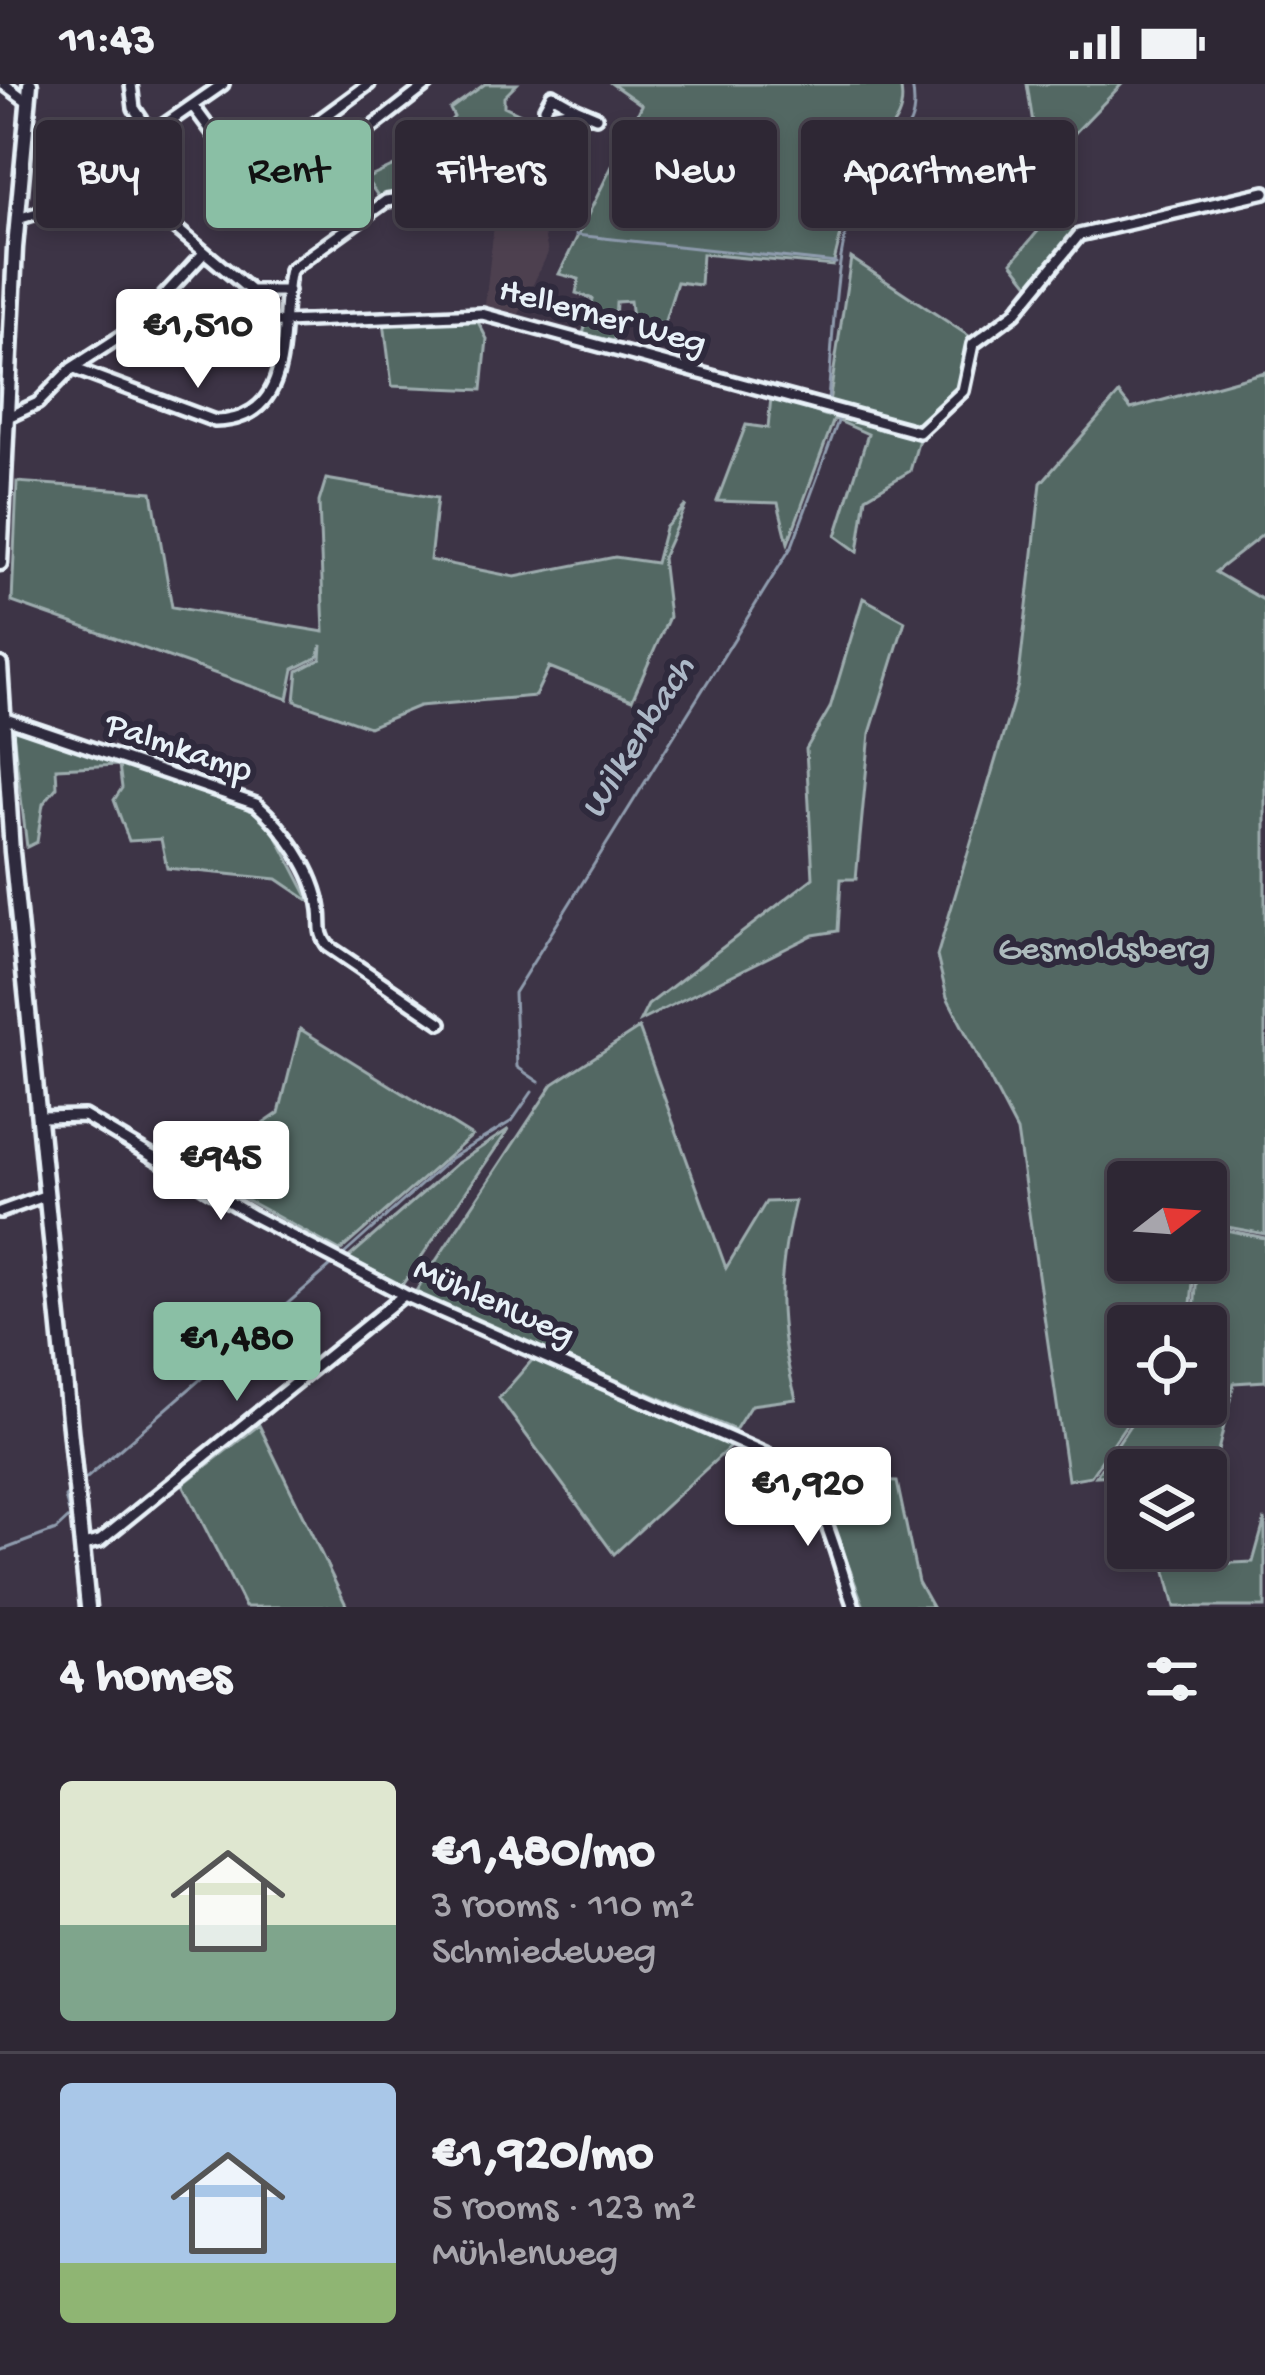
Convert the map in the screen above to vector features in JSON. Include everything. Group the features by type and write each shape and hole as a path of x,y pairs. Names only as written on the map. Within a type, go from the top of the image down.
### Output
{"street":[{"path":"4,84 27,101"},
{"path":"0,563 5,424 30,84"},
{"path":"131,84 134,108 142,120"},
{"path":"173,120 223,84"},
{"path":"320,120 369,84"},
{"path":"371,129 428,84"},
{"path":"547,120 552,95 596,117"},
{"path":"193,106 206,123"},
{"path":"546,115 577,109"},
{"path":"327,115 331,120"},
{"name":"Hellerner Weg","path":"5,424 38,404 72,368 134,328 497,315 919,432 963,391 976,340 1015,313 1079,235 1265,191"},
{"path":"72,368 215,421 237,421 254,407 281,367 290,270 386,201 395,200"},
{"path":"18,219 36,208"},
{"path":"175,228 251,291 288,291"},
{"path":"134,328 204,253"},
{"path":"0,664 3,775 88,1607"},
{"name":"Palmkamp","path":"1,718 256,803 278,823 313,882 320,935 328,946 441,1023"},
{"name":"Mühlenweg","path":"40,1117 83,1116 253,1216 404,1295 786,1463 801,1474 811,1492 854,1607"},
{"path":"0,1212 47,1195"},
{"path":"83,1545 100,1541 222,1446 404,1295"}],"shaded area":[{"path":"494,228 543,228 548,253 519,314 485,305"}],"green space":[{"path":"485,84 517,84 504,97 504,106 531,119 451,120 450,109"},
{"path":"612,84 900,84 902,99 896,120 801,120 801,228 842,228 833,266 702,254 700,285 677,282 664,324 632,319 630,301 616,302 614,341 583,334 593,299 576,293 579,279 559,274 582,228 588,228 588,215 612,166 612,228 777,228 777,120 635,120 642,105"},
{"path":"1027,84 1122,84 1075,133 1075,120 1033,120"},
{"path":"395,166 395,197 381,200 371,186 371,177"},
{"path":"1041,228 1075,232 1030,285 1012,262"},
{"path":"851,258 969,336 962,382 923,425 910,471 866,497 858,552 836,536 868,434 834,419 788,543 778,503 717,501 746,425 768,428 771,397 827,416"},
{"path":"477,320 487,339 482,390 392,386 384,322"},
{"name":"Gesmoldsberg","path":"1265,372 1265,533 1215,572 1265,601 1265,1234 1227,1227 1227,1161 1107,1161 1107,1281 1193,1281 1191,1305 1107,1305 1107,1425 1126,1425 1091,1476 1068,1480 1017,1131 947,997 937,956 1018,685 1041,483 1119,394 1131,409"},
{"path":"326,479 437,498 430,560 515,577 615,557 656,563 665,528 686,505 662,558 669,617 632,700 549,667 535,696 419,706 369,727 295,701 298,671 321,659 322,645 318,657 294,669 288,699 12,602 17,482 152,492 172,607 324,632 319,502"},
{"path":"863,598 905,621 870,733 856,879 841,879 838,931 813,935 640,1021 648,1005 813,878 806,749 830,708"},
{"path":"16,726 253,811 274,831 311,902 277,879 167,868 161,839 129,841 114,800 122,788 119,765 56,768 57,787 43,804 37,842 27,847"},
{"path":"639,1028 726,1268 766,1202 795,1201 781,1300 796,1399 751,1405 735,1430 414,1294 553,1084"},
{"path":"300,1029 472,1136 340,1251 194,1171 279,1113"},
{"path":"509,1129 402,1285 348,1258 456,1164"},
{"path":"1227,1230 1265,1238 1265,1381 1234,1383 1227,1413 1227,1305 1195,1305 1196,1281 1227,1281"},
{"path":"534,1358 733,1444 614,1554 499,1398"},
{"path":"259,1425 347,1607 245,1607 183,1484"},
{"path":"1130,1425 1224,1425 1218,1449 1114,1449"},
{"path":"816,1479 897,1482 918,1582 932,1607 864,1607"},
{"path":"1265,1519 1265,1607 1175,1607 1165,1569 1227,1569 1227,1563 1253,1562"}],"waterway":[{"name":"Wilkenbach","path":"843,405 828,400 842,251 870,171 909,126 912,84"},
{"path":"576,235 836,263"},
{"name":"Wilkenbach","path":"539,1082 517,1067 514,993 792,546 840,416"},
{"name":"Wilkenbach","path":"342,1256 451,1158 512,1121 532,1092"},
{"name":"Wilkenbach","path":"81,1483 332,1265"},
{"name":"Wilkenbach","path":"0,1551 56,1530 70,1517 65,1497 69,1493"}]}
